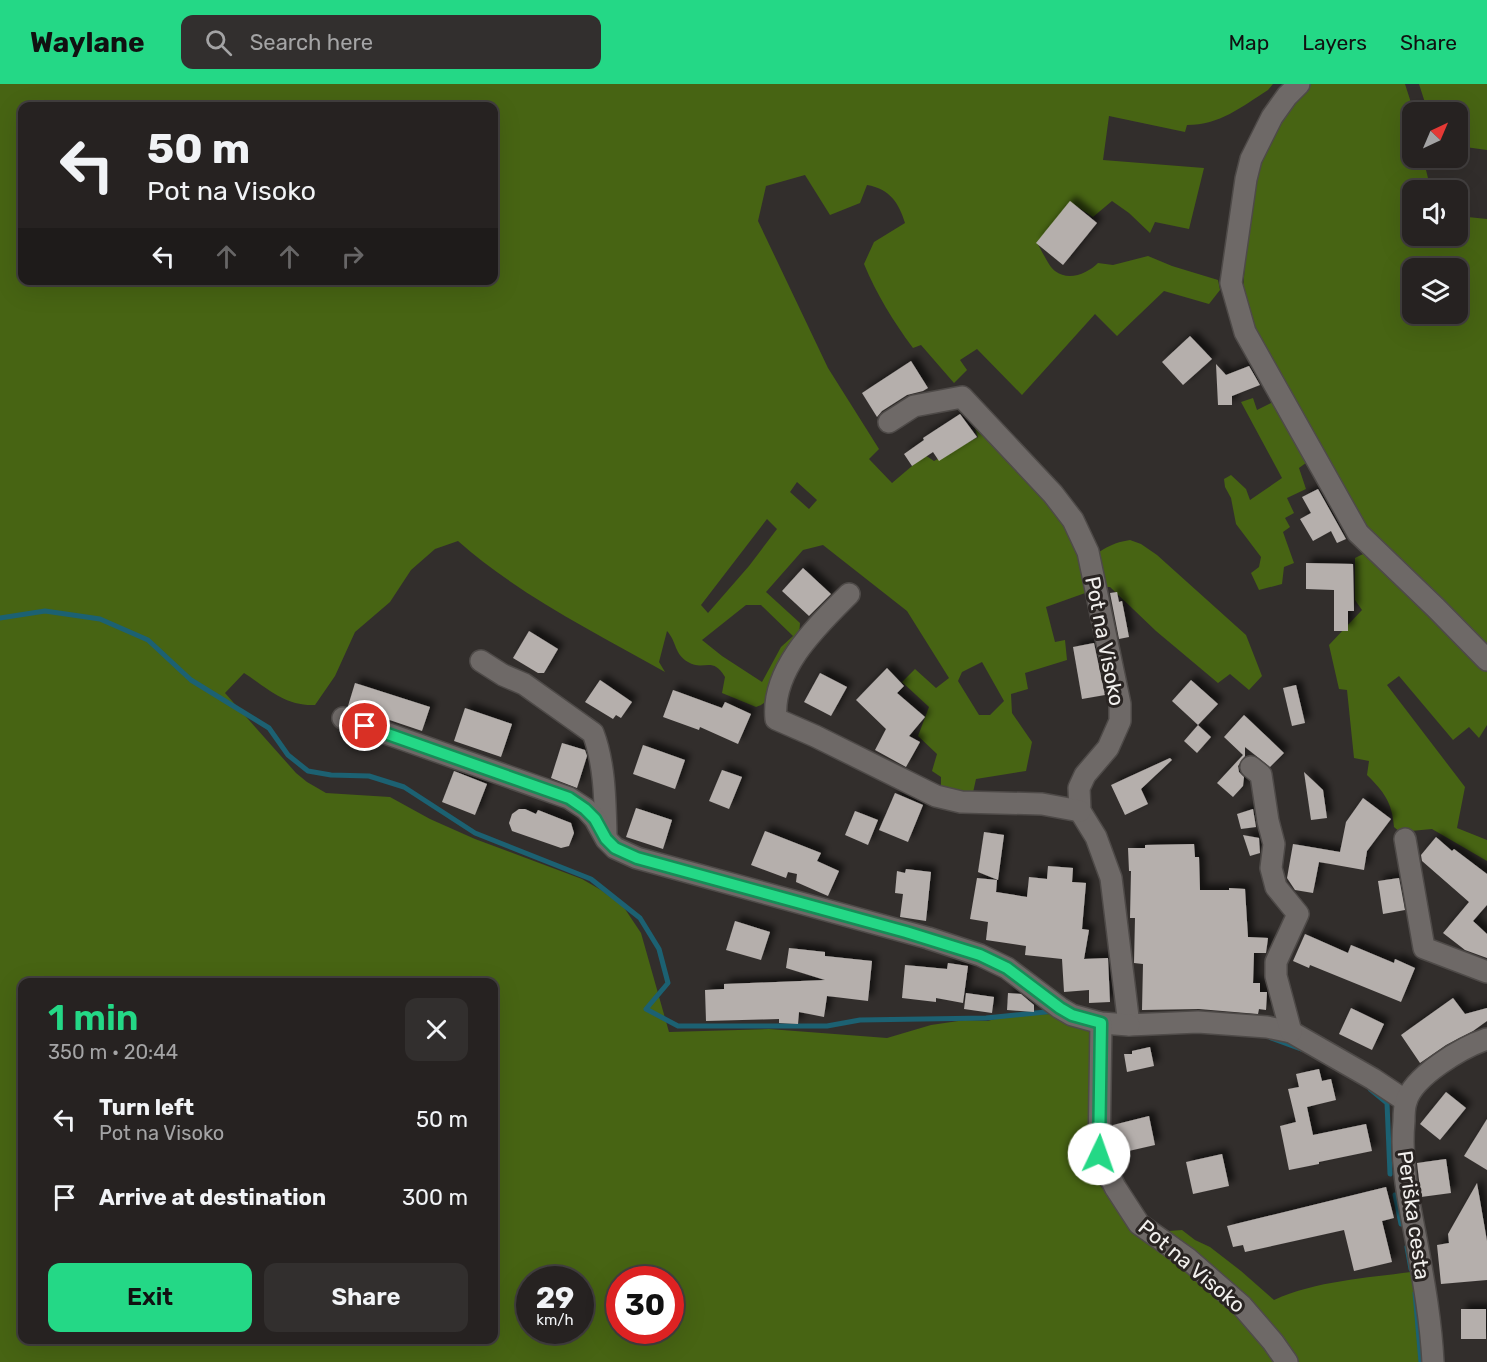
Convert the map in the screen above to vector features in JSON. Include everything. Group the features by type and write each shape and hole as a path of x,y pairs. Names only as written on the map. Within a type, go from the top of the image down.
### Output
{"street":[{"path":"1299,84 1272,117 1251,159 1246,179 1231,283 1245,332 1358,533 1487,660"},
{"name":"Pot na Visoko","path":"889,422 914,406 962,397 1053,494 1073,520 1088,552 1120,704 1120,721 1108,748 1085,775 1079,788 1080,812"},
{"path":"849,594 809,635 783,676 774,705 776,719 936,796 961,802 1042,804 1080,812 1096,837 1111,878 1129,1025"},
{"path":"481,661 503,675 524,684 593,734 597,745 605,808 606,839"},
{"path":"343,718 569,798 595,819 606,839 615,848 637,858 895,929 980,955 1007,968 1072,1015 1101,1023 1129,1025 1198,1022 1268,1027 1291,1032 1373,1079 1406,1101"},
{"path":"1251,767 1261,775 1274,844 1271,868 1276,887 1298,914 1276,962 1276,976 1291,1032"},
{"path":"1405,839 1424,948 1487,972"},
{"name":"Pot na Visoko","path":"1101,1023 1099,1154 1115,1187 1139,1224 1187,1258 1242,1306 1287,1362"},
{"name":"Periška cesta","path":"1432,1362 1432,1336 1423,1275 1405,1183 1402,1136 1406,1101 1420,1079 1447,1060 1487,1039"}],"green space":[{"path":"0,84 1273,84 1268,90 1230,114 1210,122 1187,125 1185,132 1109,116 1103,160 1204,168 1189,229 1155,222 1150,233 1112,201 1093,217 1073,204 1037,243 1048,262 1060,274 1072,276 1084,273 1098,263 1113,265 1148,256 1218,280 1220,290 1209,304 1164,291 1117,336 1095,314 1022,395 977,349 960,360 967,370 954,383 921,345 913,348 899,328 864,264 874,242 905,223 900,209 888,194 867,185 860,203 830,215 805,175 766,186 758,221 828,368 879,449 869,459 892,483 925,455 934,461 978,437 975,429 982,424 1074,530 1088,592 1046,607 1055,642 1065,640 1067,660 1025,673 1028,689 1011,694 1012,713 1032,742 1026,771 976,779 972,797 941,789 941,777 932,771 937,754 918,736 929,707 902,682 915,669 936,688 949,678 907,611 823,545 803,550 766,592 800,623 797,639 774,672 766,701 756,707 722,693 725,677 720,670 712,665 694,665 683,659 667,631 659,662 665,672 532,596 506,579 458,541 435,549 411,570 390,602 355,632 335,676 315,705 304,705 286,700 244,673 225,693 296,773 326,793 390,797 430,819 475,839 582,879 623,906 641,933 669,1032 769,1029 887,1038 931,1025 965,1020 988,1021 1007,1015 1054,1014 1096,1031 1088,1158 1097,1182 1122,1211 1200,1274 1281,1362 0,1362","holes":["797,482 817,500 809,509 790,492","767,519 777,529 749,566 708,613 701,605","746,605 761,605 793,636 781,647 762,682 702,640","982,662 1004,701 990,715 979,715 958,681 962,672"]},
{"path":"1306,84 1405,84 1411,102 1402,102 1402,168 1426,168 1428,180 1402,180 1402,246 1468,246 1468,217 1487,219 1487,648 1372,534 1351,507 1259,343 1243,290 1252,170 1262,145"},
{"path":"1419,84 1487,84 1487,150 1468,147 1468,102 1425,102"},
{"path":"1253,398 1257,410 1277,400 1310,460 1299,468 1306,489 1287,498 1294,513 1285,518 1290,527 1283,532 1294,563 1284,567 1282,584 1259,590 1251,573 1259,567 1261,557 1236,524 1231,498 1225,487 1224,479 1231,475 1246,489 1250,500 1282,478 1241,402"},
{"path":"1130,540 1141,544 1157,555 1246,635 1262,676 1249,690 1230,674 1218,683 1156,631 1110,587 1099,587 1094,556 1111,545"},
{"path":"1365,553 1487,667 1487,725 1479,738 1469,727 1453,740 1399,676 1387,685 1465,787 1457,828 1487,840 1487,861 1432,829 1400,832 1394,827 1386,798 1367,775 1369,761 1354,758 1347,690 1339,689 1329,645 1362,610 1355,600 1355,558"},
{"path":"1182,1230 1195,1240 1210,1247 1274,1300 1324,1284 1411,1272 1419,1329 1420,1362 1296,1362 1163,1235 1169,1231"}],"building":[{"path":"1070,201 1097,223 1063,265 1036,243"},
{"path":"1190,336 1212,359 1183,385 1162,362"},
{"path":"911,361 928,388 907,395 882,411 877,417 862,393"},
{"path":"1216,364 1226,375 1249,366 1260,385 1232,396 1232,405 1218,405"},
{"path":"960,414 977,437 939,461 933,452 912,466 904,454 924,440 923,438"},
{"path":"1318,489 1346,539 1337,543 1331,531 1313,541 1300,519 1311,513 1302,497"},
{"path":"1306,563 1353,564 1354,611 1348,611 1348,631 1334,631 1334,590 1306,589"},
{"path":"803,568 831,594 809,616 782,591"},
{"path":"1117,592 1119,602 1122,601 1129,637 1119,639 1110,593"},
{"path":"529,631 558,649 544,673 538,673 513,658"},
{"path":"1094,643 1105,695 1082,699 1073,647"},
{"path":"887,668 904,686 897,693 925,717 909,736 920,742 906,767 875,750 886,729 856,700"},
{"path":"820,673 847,687 831,716 804,702"},
{"path":"600,680 632,702 621,718 616,715 613,719 585,702"},
{"path":"1191,680 1218,704 1198,725 1172,701"},
{"path":"355,683 430,707 422,731 348,706"},
{"path":"1296,685 1305,723 1292,726 1283,688"},
{"path":"673,690 722,708 725,702 751,714 738,744 700,727 699,730 663,717"},
{"path":"465,708 512,724 501,757 454,741"},
{"path":"1244,715 1284,753 1270,767 1245,747 1245,756 1238,766 1239,772 1244,777 1243,786 1233,797 1217,783 1243,755 1224,737"},
{"path":"1198,725 1211,737 1197,753 1184,741"},
{"path":"562,743 585,750 587,756 577,788 551,778"},
{"path":"643,745 685,760 675,789 633,774"},
{"path":"1170,758 1172,760 1141,789 1148,804 1125,815 1111,785"},
{"path":"722,770 742,777 729,809 709,801"},
{"path":"454,771 487,784 475,815 442,802"},
{"path":"1304,772 1323,790 1327,818 1311,820"},
{"path":"895,793 923,805 908,842 879,830"},
{"path":"1363,798 1391,819 1367,851 1364,870 1319,862 1313,893 1295,890 1287,878 1293,844 1340,852 1346,822"},
{"path":"636,808 672,820 663,849 626,837"},
{"path":"519,809 536,814 538,810 571,823 574,833 569,846 561,848 512,831 509,823 512,814"},
{"path":"1253,809 1256,827 1241,829 1237,814"},
{"path":"855,811 878,820 868,845 845,835"},
{"path":"765,831 821,853 817,861 839,871 828,896 796,882 797,874 788,872 786,878 751,865"},
{"path":"984,832 1004,835 998,880 978,872"},
{"path":"1243,835 1259,838 1260,853 1250,856"},
{"path":"1436,837 1452,851 1454,849 1487,874 1487,905 1473,921 1487,934 1487,958 1465,950 1443,933 1469,902 1422,861 1421,855"},
{"path":"1194,844 1195,857 1199,857 1200,890 1245,889 1248,937 1268,938 1266,953 1254,953 1253,983 1260,983 1260,992 1267,992 1266,1010 1259,1009 1258,1014 1199,1009 1142,1010 1143,964 1134,963 1135,918 1130,918 1131,871 1129,871 1128,848 1145,848 1145,845"},
{"path":"1048,866 1073,868 1072,882 1086,883 1082,929 1089,930 1084,959 1108,958 1110,1002 1089,1003 1089,990 1064,992 1062,959 1025,955 1026,946 986,940 988,922 970,919 977,878 997,880 996,892 1027,897 1029,877 1047,879"},
{"path":"906,869 931,872 926,921 900,917 903,894 895,893 897,871 905,873"},
{"path":"1399,878 1405,910 1383,914 1378,881"},
{"path":"735,921 770,932 761,960 726,950"},
{"path":"1305,934 1348,953 1351,945 1394,963 1395,959 1415,968 1401,1002 1310,965 1309,968 1293,961"},
{"path":"789,948 825,952 825,956 872,961 868,1001 827,996 824,1017 799,1012 798,1024 779,1023 779,1019 706,1021 705,990 724,989 724,984 825,980 786,968"},
{"path":"948,963 968,966 963,1003 936,998 936,1002 902,998 905,965 947,969"},
{"path":"966,993 994,997 992,1013 964,1009"},
{"path":"1008,993 1021,994 1034,1005 1034,1012 1007,1010"},
{"path":"1453,998 1465,1014 1487,1008 1487,1021 1420,1063 1401,1035"},
{"path":"1351,1008 1384,1024 1372,1050 1339,1034"},
{"path":"1150,1047 1154,1066 1127,1072 1124,1054 1132,1054 1132,1051"},
{"path":"1319,1069 1322,1081 1331,1079 1336,1100 1307,1107 1313,1135 1366,1124 1372,1151 1289,1170 1280,1126 1296,1122 1288,1089 1299,1087 1296,1074"},
{"path":"1446,1092 1466,1108 1440,1140 1420,1124"},
{"path":"1149,1116 1155,1145 1120,1153 1113,1125"},
{"path":"1487,1119 1487,1170 1464,1156"},
{"path":"1222,1154 1229,1186 1193,1194 1186,1162"},
{"path":"1446,1159 1451,1193 1421,1197 1417,1163"},
{"path":"1477,1183 1487,1241 1487,1280 1441,1284 1437,1245 1449,1243 1448,1234"},
{"path":"1386,1187 1394,1218 1382,1221 1392,1262 1354,1271 1344,1230 1245,1252 1243,1245 1233,1247 1227,1226"},
{"path":"1461,1309 1486,1309 1486,1339 1461,1339"}],"waterway":[{"path":"0,618 45,611 100,619 148,640 191,680 269,728 288,755 308,771 331,775 369,776 404,787 475,833 591,879 640,918 659,949 668,983 646,1009 678,1026 827,1026 860,1020 986,1018 1055,1011"},
{"path":"1271,1038 1301,1049"},
{"path":"1370,1089 1387,1103 1390,1174"},
{"path":"1395,1195 1401,1224"},
{"path":"1407,1247 1411,1269"},
{"path":"1415,1293 1421,1362"}],"route":[{"path":"365,726 569,798 595,819 606,839 615,848 637,858 928,938 980,955 1007,968 1060,1008 1072,1015 1101,1023 1099,1154"}]}
